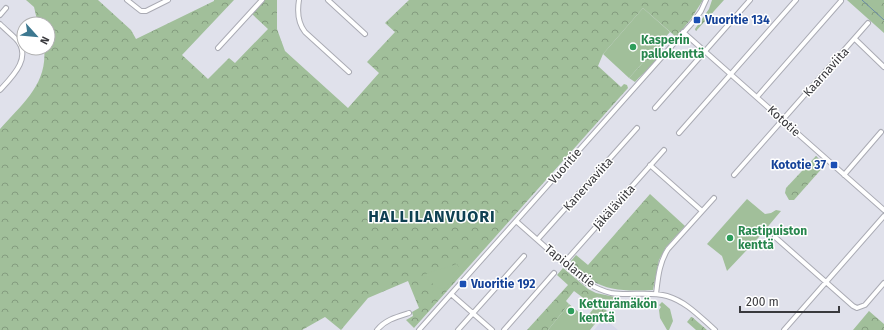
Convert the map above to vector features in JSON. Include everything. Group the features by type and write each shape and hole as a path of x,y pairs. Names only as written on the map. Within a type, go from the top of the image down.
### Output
{"street":[{"path":"127,0 141,11 146,11 168,0"},
{"path":"218,48 262,0"},
{"path":"299,0 298,13 301,27 348,72"},
{"path":"328,0 365,34"},
{"name":"Vuoritie","path":"419,330 683,32 701,11 706,0"},
{"path":"655,108 750,0"},
{"path":"679,133 796,0"},
{"path":"757,97 841,1"},
{"path":"0,15 6,8"},
{"name":"Kaarnaviita","path":"734,175 868,23"},
{"path":"0,24 18,40 22,55 18,69 0,90"},
{"name":"Kototie","path":"683,32 884,210"},
{"path":"854,39 884,67"},
{"name":"Kanervaviita","path":"538,240 637,128"},
{"path":"844,175 881,132"},
{"name":"Jäkäläviita","path":"564,263 664,150"},
{"path":"650,165 702,211"},
{"path":"656,294 660,264 663,257 714,198"},
{"path":"784,330 884,216"},
{"name":"Tapiolantie","path":"516,221 586,282 600,290 622,294 656,294 671,297 684,304 715,330"},
{"path":"775,237 852,306 857,308 865,305 884,283"},
{"path":"458,330 524,256"},
{"path":"504,330 554,274"},
{"path":"451,294 492,330"},
{"path":"377,330 388,320 409,313"}],"shaded area":[{"path":"604,318 618,330 594,330"}],"green space":[{"path":"26,0 98,0 131,30 136,39 214,0 234,0 182,55 208,79 229,58 235,63 268,29 252,14 265,0 277,0 277,29 285,51 348,108 379,73 367,62 395,32 385,23 409,0 703,0 691,19 676,37 643,8 603,54 598,66 621,87 624,84 627,85 628,88 414,328 406,320 413,316 412,312 419,308 408,281 368,298 341,330 325,317 302,330 0,330 0,129 32,93 42,72 44,56 56,56 56,16 36,16 34,7"},
{"path":"712,0 724,0 696,31 695,29 709,9"},
{"path":"847,0 884,0 884,33"},
{"name":"Kasperin pallokenttä","path":"643,8 670,32 629,78 603,54"},
{"path":"664,39 661,51 654,63 635,82 629,78"},
{"path":"816,156 825,165 794,200 789,200 785,193 786,188"},
{"path":"650,194 685,226 666,247 659,260 653,290 621,290 606,287 588,278 571,264 571,261 576,255 588,265"},
{"path":"747,199 765,214 776,210 781,211 727,271 722,256 707,244"},
{"path":"457,264 460,270 444,289 438,288 422,275"},
{"path":"563,268 588,289 596,293 615,297 614,302 597,297 590,303 574,291 566,301 569,304 548,330 527,330 568,285 557,275"},
{"path":"662,302 670,309 673,321 669,330 667,330 660,318 659,310 661,307 659,305"},
{"path":"598,303 607,311 594,325 586,318"},
{"name":"Ketturämäkön kenttä","path":"569,304 594,325 590,330 548,330"},
{"path":"869,311 884,324 884,330 853,330"},
{"path":"691,317 707,330 696,330 687,322"}],"waterway":[{"path":"862,0 884,20"}],"place":[{"name":"Vuoritie 134","path":"697,20"},
{"name":"Kasperin pallokenttä","path":"633,47"},
{"name":"Kototie 37","path":"834,165"},
{"name":"Rastipuiston kenttä","path":"730,238"},
{"name":"Vuoritie 192","path":"463,284"},
{"name":"Ketturämäkön kenttä","path":"571,311"}],"district":[{"name":"HALLILANVUORI","path":"432,216"}]}
